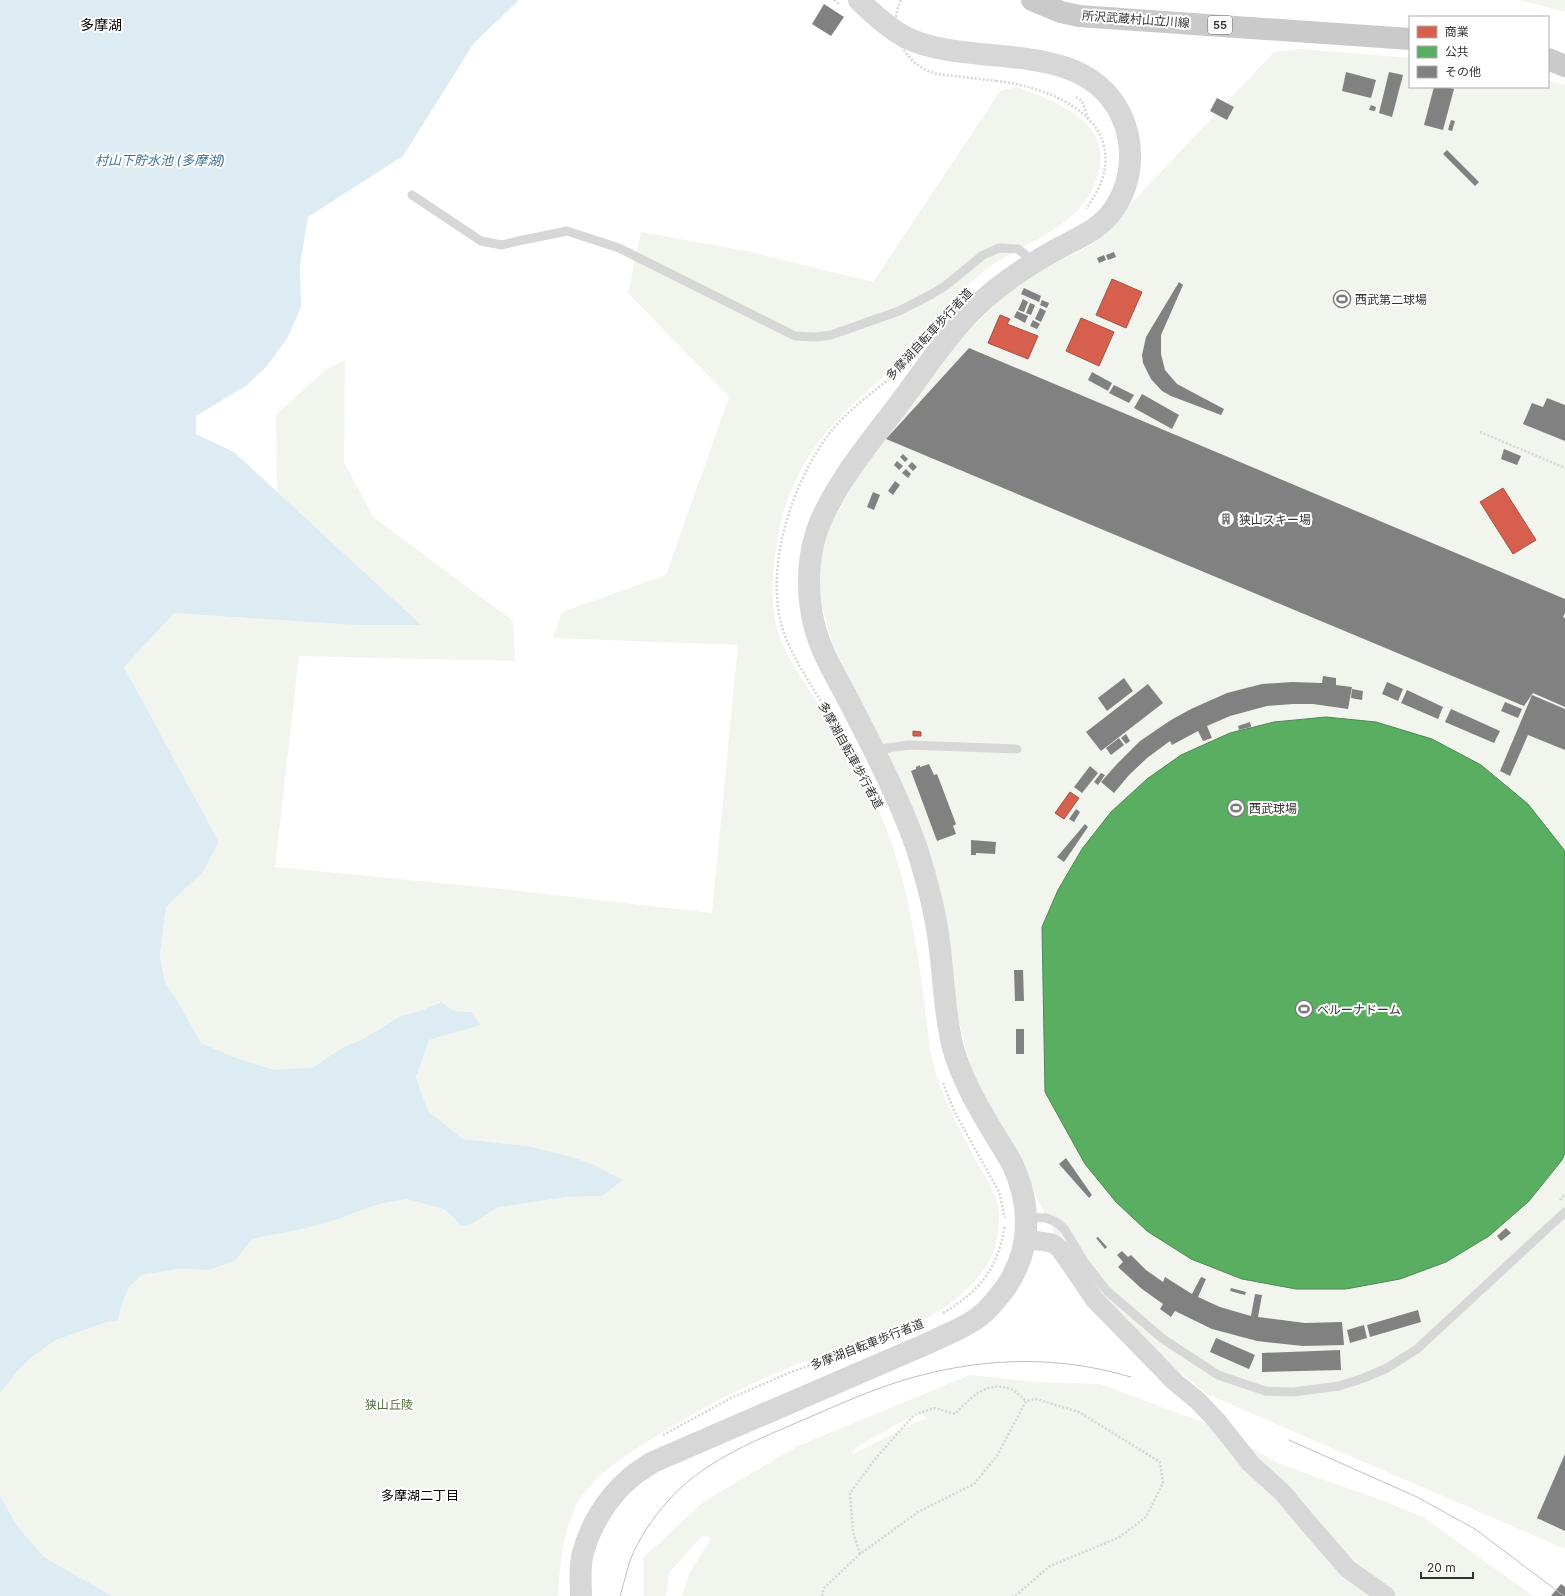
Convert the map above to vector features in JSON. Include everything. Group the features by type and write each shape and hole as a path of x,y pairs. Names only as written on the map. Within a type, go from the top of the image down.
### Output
{"main road":[{"name":"所沢武蔵村山立川線","path":"1032,0 1061,12 1079,16 1409,39"},
{"path":"1549,59 1565,66"}],"street":[{"path":"581,1596 582,1554 594,1525 609,1500 629,1479 653,1462 931,1342 968,1324 991,1306 1012,1278 1026,1239 1027,1217 1022,1186 1017,1174 972,1096 953,1049 932,898 914,842 874,750 827,658 814,625 809,592 810,560 817,532 835,493 949,335 996,289 1060,247 1092,231 1106,219 1121,198 1127,180 1131,153 1128,133 1116,105 1092,81 1081,74 1058,65 1036,60 942,48 909,39 880,20 859,0"},
{"path":"1026,1239 1052,1243 1060,1249 1095,1300 1175,1382 1203,1406 1217,1421 1251,1464 1283,1492 1348,1569 1386,1596"}],"lane":[{"path":"412,195 481,241 502,245 567,231 619,248 795,336 816,337 831,335 899,311 945,286 983,255 999,248 1018,249 1036,262"},
{"path":"874,750 909,745 1017,750"},
{"path":"1027,1217 1046,1218 1061,1226 1069,1235 1084,1262 1107,1291 1169,1343 1218,1375 1265,1391 1294,1392 1339,1386 1364,1378 1387,1368 1417,1349 1565,1212"}],"path":[{"path":"901,0 897,11 895,28 903,50 916,64 929,72 937,74 1016,83 1034,88 1059,98 1083,114 1098,130 1103,139 1105,150 1103,178 1096,194 1082,212"},
{"name":"多摩湖自転車歩行者道","path":"845,740 806,677 787,640 778,602 779,556 792,502 812,459 829,434 844,418 897,372"},
{"path":"1480,432 1565,468"},
{"path":"940,1315 959,1304 984,1280 998,1254 1005,1224 1004,1208 999,1192 955,1113 941,1076"},
{"name":"多摩湖自転車歩行者道","path":"657,1438 731,1398 791,1372 877,1343"},
{"path":"860,1554 854,1532 850,1493 875,1459 914,1416 934,1408 955,1414 977,1392 997,1386 1012,1390 1026,1401 1036,1399 1080,1412 1160,1462 1163,1483 1146,1517 1140,1522 1118,1538 1050,1566 1015,1596"},
{"path":"822,1596 824,1588 860,1554 918,1512 974,1484 997,1456 1026,1401"}],"green space":[{"path":"1519,0 1565,0 1565,12"},
{"name":"西武球場","path":"1301,49 1409,58 1409,88 1549,88 1549,80 1565,85 1565,1549 1205,1393 1137,1336 1057,1238 1021,1167 975,1085 892,772 832,643 817,588 824,536 866,462 940,361 1003,296 1048,267 1093,244 1274,52"},
{"name":"狭山丘陵","path":"1017,87 1053,101 1069,110 1084,121 1094,134 1100,149 1100,167 1093,188 1085,202 1074,214 1048,233 1004,257 966,287 944,310 902,360 850,407 823,436 801,469 785,506 780,525 773,575 774,613 776,625 784,648 796,670 834,728 862,776 879,810 898,863 914,936 930,1047 938,1080 960,1131 992,1188 997,1200 999,1224 996,1243 985,1268 969,1287 951,1303 932,1315 889,1335 798,1364 721,1399 647,1442 606,1470 589,1487 582,1497 575,1508 567,1529 561,1562 558,1596 112,1596 44,1557 18,1527 0,1496 0,1393 16,1373 32,1357 56,1340 107,1322 118,1321 121,1306 129,1287 142,1275 177,1269 208,1270 235,1261 252,1239 308,1228 379,1204 407,1199 444,1209 462,1226 473,1223 499,1207 567,1197 602,1196 622,1180 592,1164 527,1146 463,1139 428,1111 416,1077 429,1040 481,1025 471,1012 454,1011 440,1002 417,1012 401,1016 361,1040 342,1048 312,1068 274,1071 239,1059 201,1043 165,982 160,956 166,907 203,872 219,842 124,667 173,613 355,625 420,625 277,492 276,415 325,370 345,360 344,462 373,517 513,621 515,661 299,656 275,867 502,889 712,913 738,645 553,638 562,612 666,575 729,397 628,293 641,232 746,251 873,282 1000,91"},
{"path":"970,1375 1035,1382 1100,1384 1213,1426 1280,1464 1381,1500 1423,1517 1533,1596 682,1596 689,1574 711,1538 702,1536 669,1573 666,1596 643,1596 643,1558 703,1502 798,1446","holes":["917,1413 927,1418 914,1423 851,1455 857,1447"]}],"water":[{"name":"村山下貯水池 (多摩湖)","path":"0,0 519,0 474,43 403,156 308,217 300,265 301,307 287,339 266,367 247,385 196,416 196,434 234,452 421,625 355,625 174,613 124,667 219,842 203,872 166,907 160,956 165,982 201,1043 239,1059 274,1070 312,1068 342,1048 361,1040 401,1016 417,1012 441,1002 454,1011 471,1012 481,1025 429,1040 416,1077 428,1111 463,1139 527,1146 568,1156 592,1164 623,1180 602,1196 567,1197 499,1207 473,1223 462,1226 444,1209 407,1199 379,1204 308,1228 252,1239 235,1261 208,1270 177,1269 142,1275 129,1287 121,1306 118,1321 107,1322 56,1340 32,1357 16,1373 0,1393"},
{"path":"0,1496 18,1527 44,1557 112,1596 0,1596"}],"building: 商業":[{"path":"1112,279 1142,292 1126,328 1096,315"},
{"path":"1000,315 1010,319 1007,324 1038,336 1028,359 988,343"},
{"path":"1081,318 1114,332 1099,366 1066,351"},
{"path":"1503,488 1536,540 1513,554 1480,502"},
{"path":"913,731 921,732 921,736 913,736"},
{"path":"1070,792 1079,798 1064,819 1055,813"}],"building: 公共":[{"name":"ベルーナドーム","path":"1326,717 1376,722 1432,739 1481,765 1528,804 1565,851 1565,1153 1562,1160 1529,1201 1489,1236 1446,1262 1400,1279 1346,1289 1296,1289 1242,1279 1191,1259 1147,1231 1116,1202 1085,1164 1045,1092 1042,927 1058,890 1082,849 1111,812 1147,779 1181,755 1230,733 1274,722"}],"building: その他":[{"path":"824,4 844,17 831,36 812,24"},
{"path":"1346,72 1376,80 1371,98 1342,91"},
{"path":"1389,72 1403,75 1392,117 1379,113"},
{"path":"1434,88 1454,89 1443,130 1424,125"},
{"path":"1217,98 1234,107 1227,120 1210,111"},
{"path":"1371,105 1376,107 1375,111 1369,110"},
{"path":"1451,120 1455,121 1452,131 1448,130"},
{"path":"1447,150 1479,182 1475,186 1443,154"},
{"path":"1114,252 1116,257 1108,260 1106,255"},
{"path":"1104,255 1106,260 1099,263 1097,258"},
{"path":"1179,282 1183,285 1161,335 1161,354 1165,370 1177,384 1224,409 1221,415 1171,396 1162,391 1151,379 1143,363 1142,355 1146,337"},
{"path":"1024,288 1041,296 1039,302 1021,294"},
{"path":"1023,299 1028,302 1024,312 1018,310"},
{"path":"1042,300 1049,303 1047,308 1040,305"},
{"path":"1030,303 1035,305 1031,315 1026,313"},
{"path":"1040,308 1046,311 1041,322 1035,319"},
{"path":"1017,311 1028,316 1025,323 1014,317"},
{"path":"1033,320 1040,324 1037,329 1030,326"},
{"name":"狭山スキー場","path":"969,348 1565,599 1565,613 1563,617 1565,618 1565,707 1533,693 1524,706 886,439"},
{"path":"1092,372 1112,383 1108,391 1088,380"},
{"path":"1114,385 1134,395 1129,403 1109,393"},
{"path":"1142,394 1179,415 1172,429 1134,408"},
{"path":"1547,398 1565,405 1565,441 1523,424 1532,403 1543,407"},
{"path":"1504,449 1521,456 1517,465 1501,459"},
{"path":"903,454 908,459 905,462 900,457"},
{"path":"897,461 903,466 899,470 894,465"},
{"path":"912,462 917,467 913,471 908,466"},
{"path":"906,469 911,474 908,478 902,473"},
{"path":"895,481 900,485 893,495 888,491"},
{"path":"873,492 880,495 874,510 867,507"},
{"path":"1323,676 1336,678 1336,685 1352,687 1348,709 1313,704 1293,704 1267,706 1230,716 1207,726 1212,738 1203,741 1198,731 1172,745 1170,741 1147,758 1129,775 1114,793 1101,782 1140,741 1171,720 1191,709 1227,693 1262,684 1292,682 1322,683"},
{"path":"1124,678 1133,691 1107,711 1098,698"},
{"path":"1387,682 1403,689 1398,701 1382,694"},
{"path":"1148,684 1163,703 1101,751 1086,732"},
{"path":"1352,689 1363,691 1362,700 1351,698"},
{"path":"1407,690 1443,707 1438,719 1401,703"},
{"path":"1532,695 1565,709 1565,750 1528,735 1510,776 1500,771"},
{"path":"1505,702 1522,709 1518,718 1501,711"},
{"path":"1451,709 1500,731 1494,743 1445,722"},
{"path":"1250,722 1251,727 1239,730 1238,726"},
{"path":"1126,734 1130,741 1126,744 1121,738"},
{"path":"1119,738 1124,745 1111,755 1106,748"},
{"path":"929,764 934,775 937,774 956,824 953,826 956,834 937,841 911,771 920,765 920,767"},
{"path":"1090,766 1098,773 1082,793 1074,787"},
{"path":"1101,773 1105,775 1098,785 1094,782"},
{"path":"1076,809 1080,812 1074,822 1069,819"},
{"path":"1085,824 1088,827 1064,862 1057,857"},
{"path":"971,840 996,842 995,854 976,853 976,855 971,855"},
{"path":"1014,970 1023,970 1024,1001 1015,1001"},
{"path":"1016,1029 1024,1029 1024,1054 1016,1054"},
{"path":"1066,1158 1092,1195 1089,1198 1059,1164"},
{"path":"1506,1228 1511,1233 1501,1241 1497,1236"},
{"path":"1098,1237 1107,1247 1105,1249 1096,1238"},
{"path":"1122,1251 1128,1257 1131,1255 1146,1270 1163,1282 1165,1277 1192,1294 1201,1277 1206,1279 1198,1297 1220,1307 1251,1316 1255,1294 1262,1295 1258,1317 1305,1323 1342,1322 1344,1345 1303,1346 1257,1341 1212,1329 1175,1311 1171,1317 1160,1309 1163,1304 1142,1289 1118,1267 1123,1262 1117,1255"},
{"path":"1231,1288 1246,1292 1245,1295 1230,1291"},
{"path":"1418,1310 1421,1322 1370,1337 1367,1325"},
{"path":"1364,1325 1367,1338 1350,1343 1347,1330"},
{"path":"1216,1338 1255,1355 1249,1369 1210,1352"},
{"path":"1340,1350 1341,1370 1262,1372 1262,1353"},
{"path":"1565,1454 1565,1531 1537,1518"},
{"path":"1561,1584 1565,1587 1565,1596 1551,1596"}],"tram line":[{"path":"620,1596 631,1558 638,1543 647,1528 667,1502 680,1488 710,1465 761,1438 871,1391 902,1380 972,1365 998,1362 1051,1362 1078,1365 1131,1377"},
{"path":"1289,1440 1417,1497 1475,1529 1564,1596"}],"place":[{"name":"西武第二球場","path":"1342,299"},
{"name":"狭山スキー場","path":"1226,519"},
{"name":"西武球場","path":"1236,808"},
{"name":"ベルーナドーム","path":"1304,1009"}],"district":[{"name":"多摩湖","path":"101,24"},
{"name":"多摩湖二丁目","path":"420,1495"}]}
